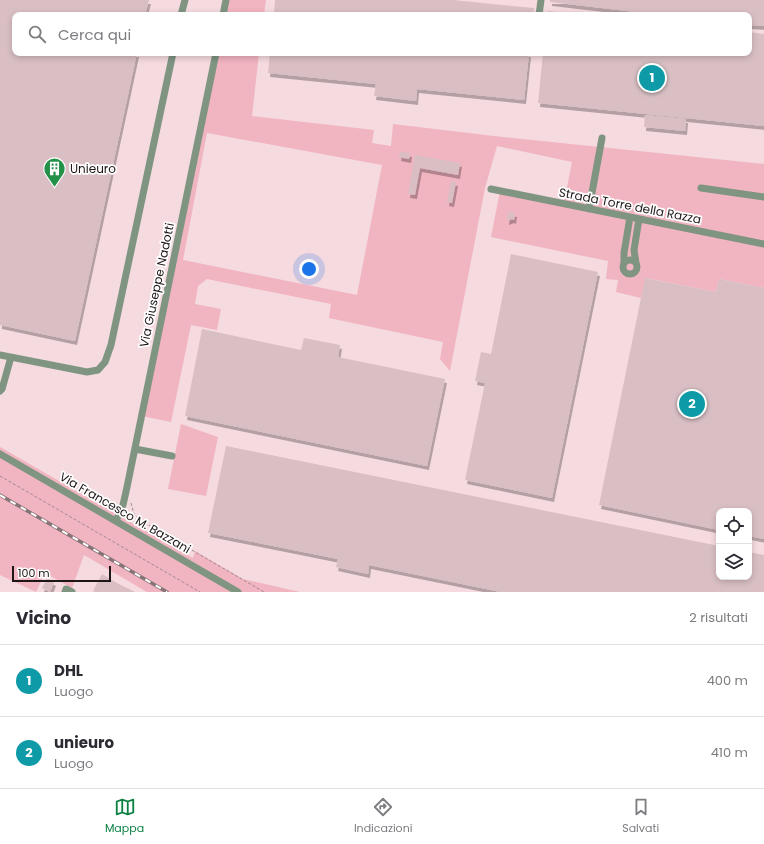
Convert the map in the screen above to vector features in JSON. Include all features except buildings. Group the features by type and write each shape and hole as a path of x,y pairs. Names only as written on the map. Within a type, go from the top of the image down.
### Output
{"street":[{"path":"182,12 185,0"},
{"path":"224,12 226,0"},
{"path":"539,12 541,0"},
{"path":"0,355 87,372 98,370 105,362 111,345 172,56"},
{"name":"Via Giuseppe Nadotti","path":"116,521 123,505 135,449 215,56"},
{"path":"589,209 602,138"},
{"path":"701,188 764,197"},
{"name":"Strada Torre della Razza","path":"491,189 764,244"},
{"path":"630,217 624,253 624,270 631,274 637,269 634,250 639,219"},
{"path":"624,263 630,260 636,262"},
{"path":"0,392 11,357"},
{"path":"135,449 172,456"},
{"name":"Via Francesco M. Bazzani","path":"0,454 238,592"}],"path":[{"path":"0,476 200,592"},
{"path":"131,499 134,514 140,520 264,592"}],"shaded area":[{"path":"225,0 266,0 264,12 223,12"},
{"path":"214,56 259,56 252,116 374,130 372,143 391,146 393,124 764,164 764,288 719,279 716,292 646,278 641,298 616,292 618,280 606,279 608,261 491,237 500,191 564,202 572,162 497,146 485,188 450,371 440,359 443,342 329,318 331,304 207,279 198,286 195,304 221,309 217,330 191,325 171,422 142,416","holes":["207,133 382,165 357,295 183,260"]},
{"path":"181,424 218,437 206,496 168,489"},
{"path":"0,447 193,558 195,551 243,579 300,592 147,592 84,555 72,588 45,573 36,592 0,575"}],"railway":[{"path":"0,495 167,592"}],"place":[{"name":"DHL","path":"652,78"},
{"name":"Unieuro","path":"54,188"},
{"name":"unieuro","path":"692,404"}]}
